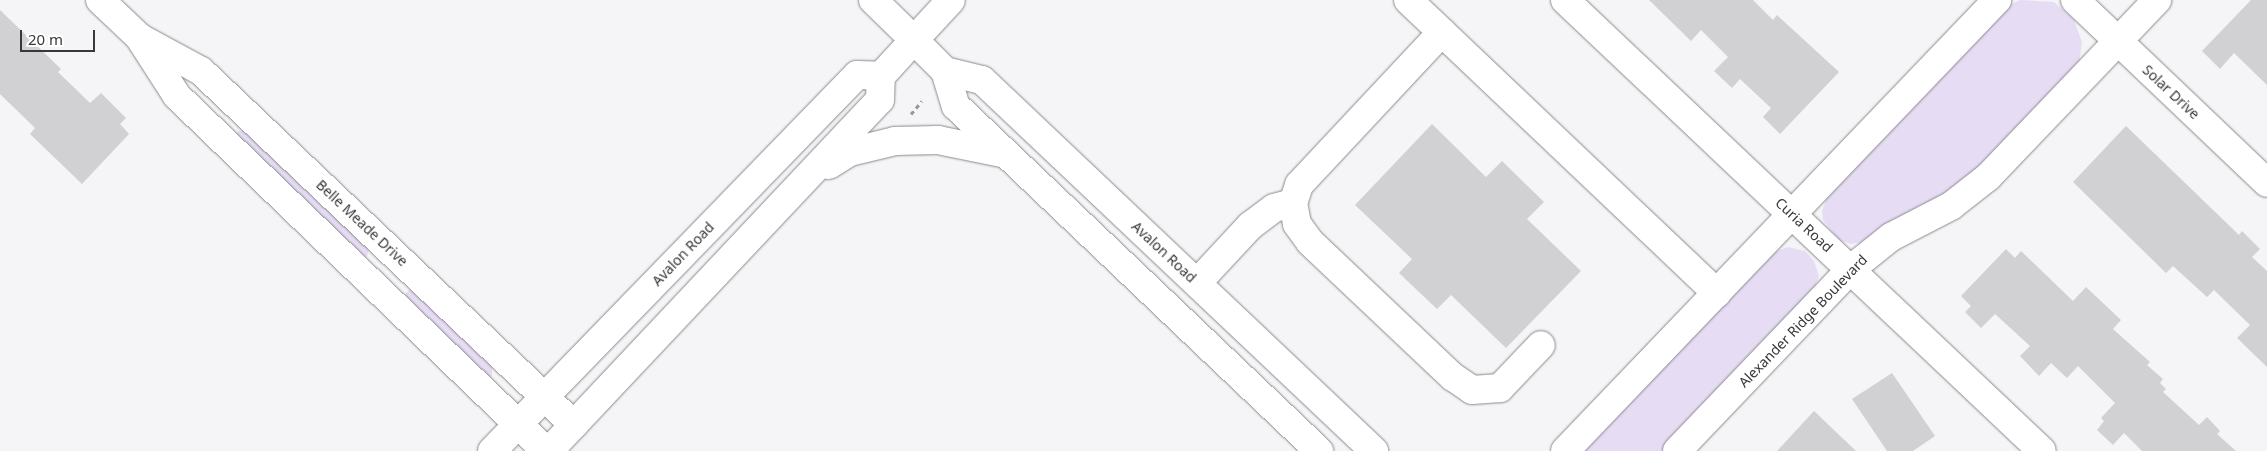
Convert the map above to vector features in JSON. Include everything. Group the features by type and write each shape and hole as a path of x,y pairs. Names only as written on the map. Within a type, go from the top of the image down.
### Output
{"street":[{"name":"Belle Meade Drive","path":"100,0 139,37 177,96 547,451"},
{"path":"873,0 945,71 956,106 1319,451"},
{"path":"547,451 574,425 880,100 881,76 951,0"},
{"path":"1408,0 1717,293"},
{"name":"Curia Road","path":"1565,0 2042,451"},
{"path":"1565,451 1997,0"},
{"name":"Solar Drive","path":"2075,0 2267,183"},
{"name":"Alexander Ridge Boulevard","path":"1677,451 1851,269 1890,237 1951,206 1988,177 2157,0"},
{"path":"1442,32 1300,185 1293,203 1298,224 1310,242 1453,377 1472,390 1500,388 1541,345"},
{"name":"Belle Meade Drive","path":"139,37 201,71 574,425"},
{"name":"Avalon Road","path":"945,71 982,80 1374,451"},
{"name":"Avalon Road","path":"492,451 856,75 881,76"},
{"path":"210,127 234,102"},
{"path":"805,181 850,152 895,141 938,140 1007,154"},
{"path":"1197,283 1250,226 1274,208 1293,203"},
{"path":"373,284 399,259"}],"path":[{"path":"910,115 922,102"}],"shaded area":[{"path":"2020,0 2054,2 2074,20 2082,42 2079,64 1983,167 1953,192 1862,242 1851,244 1839,240 1823,220 1822,211 1828,195 2009,5"},
{"path":"239,131 244,131 362,241 369,249 367,256 361,259 235,134"},
{"path":"1788,247 1805,251 1814,261 1819,276 1813,292 1662,451 1583,451 1772,253"},
{"path":"409,290 414,291 492,366 492,376 487,378 403,297"}],"building":[{"path":"1649,0 1753,0 1773,20 1777,15 1839,72 1780,134 1763,117 1771,108 1740,79 1732,88 1714,71 1728,57 1701,30 1691,41"},
{"path":"2251,0 2267,0 2267,85 2234,53 2220,69 2202,51"},
{"path":"0,10 61,69 58,72 90,103 101,93 126,118 120,124 129,134 82,184 30,134 35,128 0,94"},
{"path":"1432,124 1486,177 1502,161 1544,202 1527,219 1581,271 1506,348 1451,295 1437,309 1399,273 1412,259 1355,205"},
{"path":"2126,126 2239,235 2242,231 2260,249 2252,257 2267,271 2267,367 2237,338 2250,325 2214,290 2207,297 2173,266 2166,273 2073,182"},
{"path":"2006,249 2015,258 2021,251 2073,301 2086,287 2121,320 2113,329 2150,362 2147,365 2163,379 2160,383 2166,389 2163,392 2199,425 2207,417 2220,431 2217,434 2236,451 2142,451 2124,433 2113,445 2097,430 2104,421 2101,418 2115,403 2078,366 2067,378 2051,363 2039,376 2020,356 2030,346 1995,314 1981,328 1965,312 1971,306 1961,296"},
{"path":"1892,373 1935,436 1913,451 1887,451 1852,399"},
{"path":"1814,411 1856,451 1777,451"}]}
